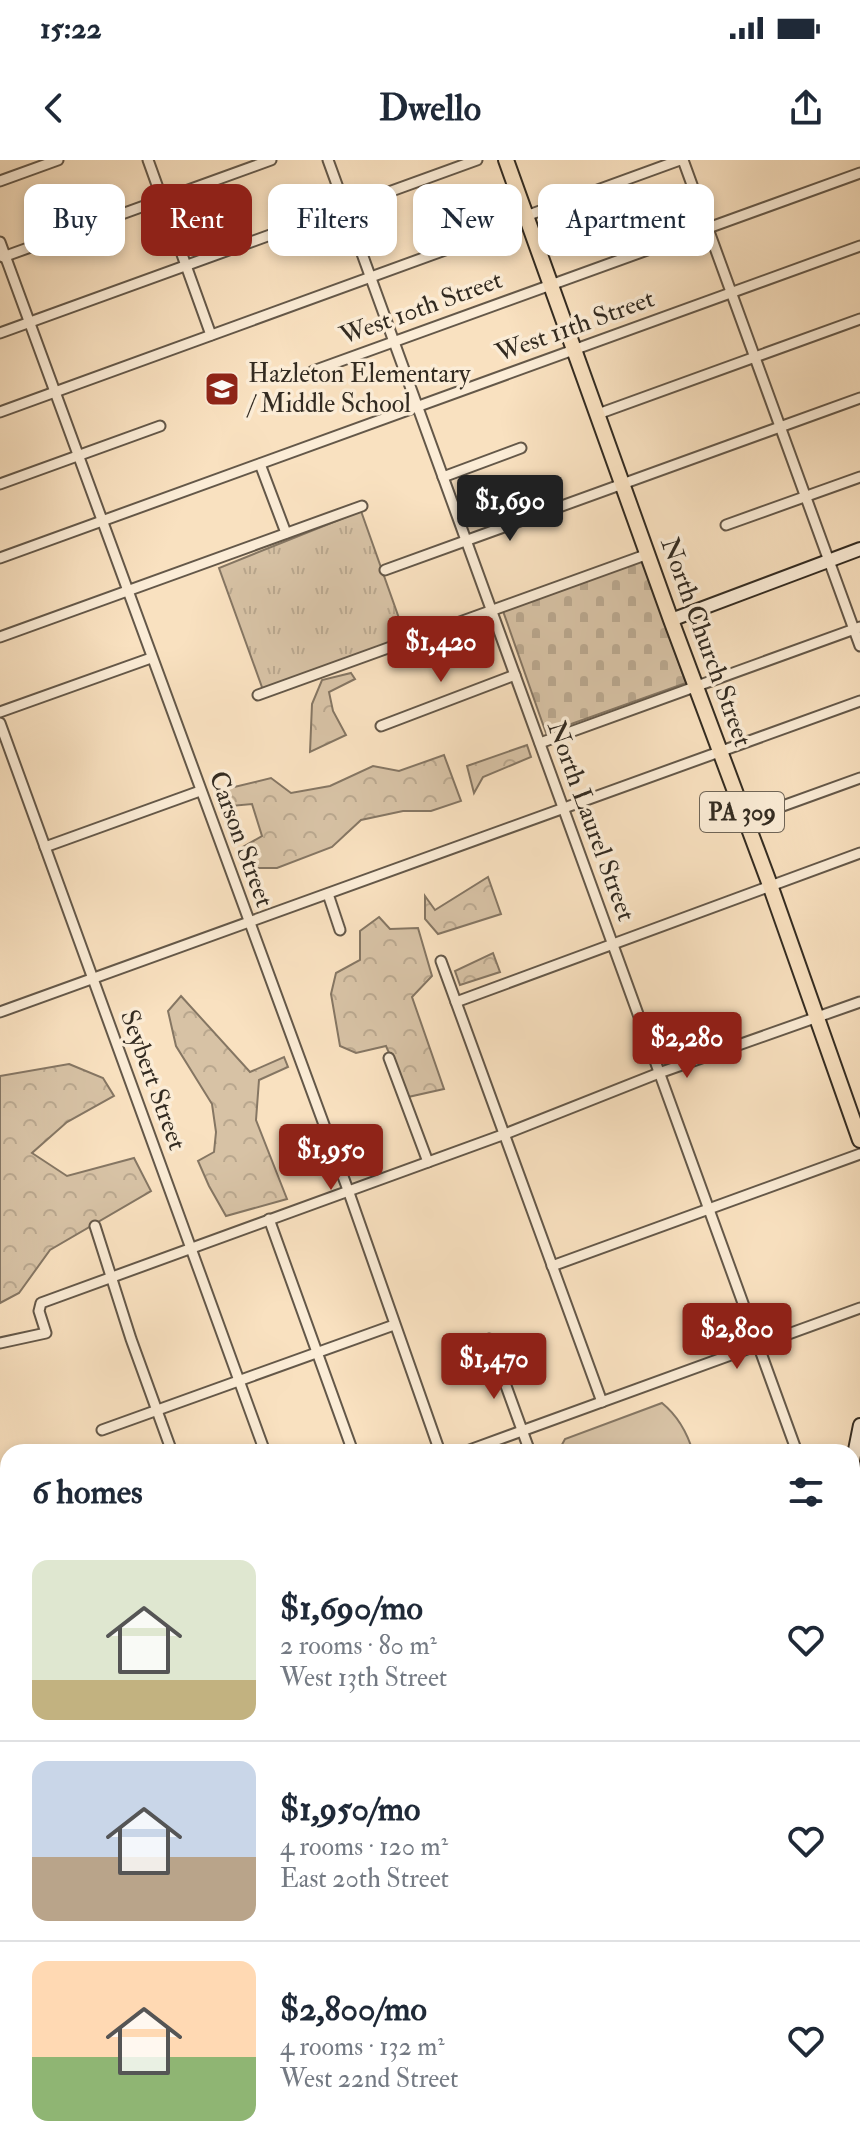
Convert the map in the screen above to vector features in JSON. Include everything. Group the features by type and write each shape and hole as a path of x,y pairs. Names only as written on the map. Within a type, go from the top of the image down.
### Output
{"main road":[{"name":"North Church Street","path":"506,160 860,1140"},
{"path":"671,620 860,549"}],"street":[{"path":"0,181 58,160"},
{"path":"148,160 157,184"},
{"path":"204,184 271,160"},
{"name":"North Laurel Street","path":"328,160 336,184"},
{"path":"397,189 477,160"},
{"path":"526,216 682,160 691,184"},
{"name":"West 10th Street","path":"714,226 860,173"},
{"path":"3,257 141,207"},
{"path":"0,333 268,236"},
{"name":"Carson Street","path":"0,242 348,1190 437,1444"},
{"path":"714,244 857,628 860,646"},
{"name":"West 11th Street","path":"0,558 860,246"},
{"path":"183,256 211,335"},
{"name":"North Laurel Street","path":"362,256 794,1444"},
{"path":"0,412 429,256"},
{"name":"West 10th Street","path":"313,371 630,256"},
{"path":"598,414 860,319"},
{"path":"385,570 860,398"},
{"path":"0,484 160,426"},
{"path":"443,477 521,448"},
{"path":"260,464 286,533"},
{"path":"726,525 860,477"},
{"path":"0,637 362,506"},
{"path":"258,695 648,554"},
{"path":"540,743 857,628"},
{"path":"0,712 151,658"},
{"path":"381,726 515,675"},
{"path":"0,1012 860,701"},
{"name":"Seybert Street","path":"0,723 262,1444"},
{"path":"744,820 860,778"},
{"path":"45,847 200,791"},
{"path":"456,1002 860,853"},
{"path":"328,894 340,930"},
{"path":"441,961 602,1402"},
{"path":"0,1343 46,1333 39,1311 41,1303 505,1134 659,1073 860,1002"},
{"path":"389,1058 428,1162"},
{"path":"552,1266 860,1154"},
{"path":"269,1219 350,1444"},
{"path":"95,1226 169,1444"},
{"path":"486,1444 860,1308"},
{"path":"102,1430 394,1325"},
{"path":"489,1339 527,1444"}],"green space":[{"path":"361,511 406,638 263,690 219,568"},
{"path":"642,561 686,683 546,733 503,611"},
{"path":"351,673 355,679 329,692 333,711 346,735 310,752 312,704 322,680"},
{"path":"527,745 531,757 483,777 474,793 467,766"},
{"path":"444,755 461,801 431,811 403,811 361,820 332,847 277,868 254,868 243,847 262,836 252,804 231,806 226,789 271,778 291,793 330,786 373,766 399,771"},
{"path":"488,877 501,914 438,934 425,919 425,896 435,910"},
{"path":"379,917 390,929 418,928 432,976 412,997 444,1089 408,1097 386,1046 356,1053 340,1046 331,994 336,973 360,960 360,931"},
{"path":"493,953 500,972 460,985 455,971"},
{"path":"181,996 250,1072 284,1057 288,1067 259,1080 256,1120 287,1199 226,1216 209,1186 198,1161 214,1152 216,1132 212,1104 176,1046 168,1011"},
{"path":"69,1064 103,1078 114,1096 67,1122 32,1153 67,1176 134,1158 151,1191 50,1250 19,1293 0,1303 0,1076"},
{"path":"662,1403 673,1413 690,1444 562,1444 565,1439"}],"place":[{"name":"Hazleton Elementary / Middle School","path":"222,389"}]}
